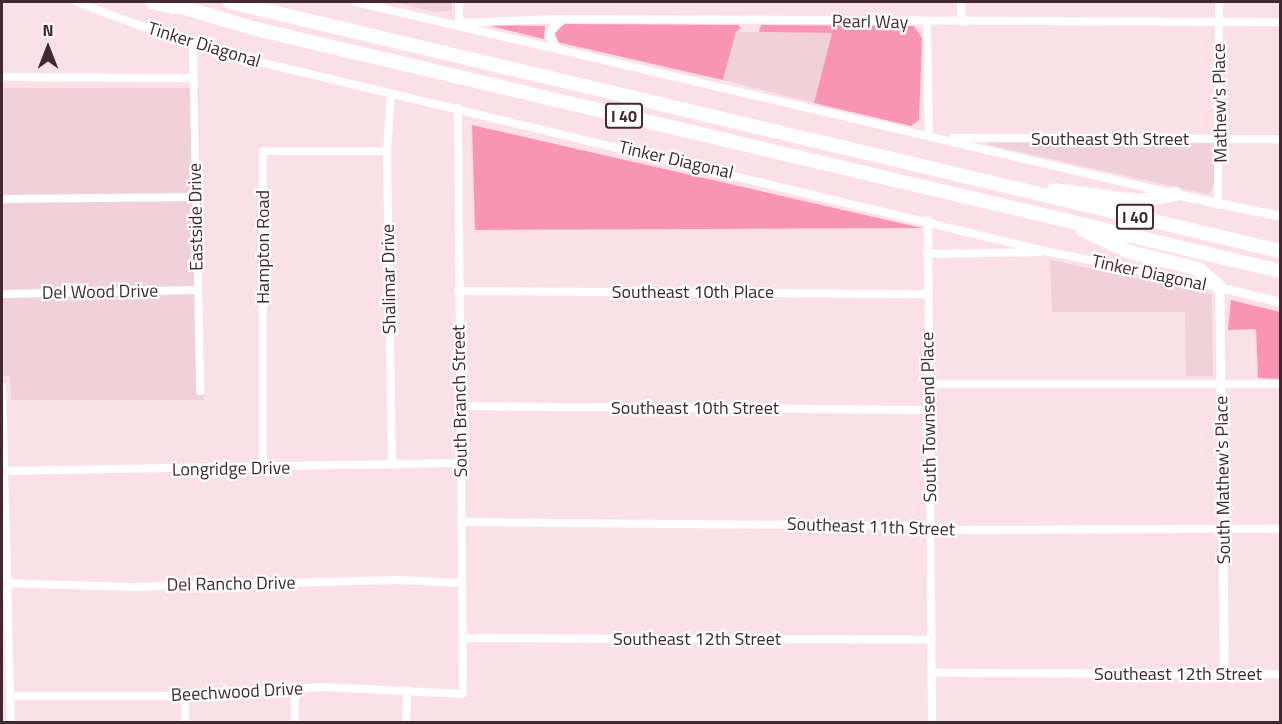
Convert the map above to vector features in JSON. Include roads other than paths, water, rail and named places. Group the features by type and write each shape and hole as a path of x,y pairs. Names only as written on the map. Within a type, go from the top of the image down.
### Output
{"highway":[{"path":"152,2 193,11"},
{"name":"Tinker Diagonal","path":"165,2 193,11 1281,271"},
{"name":"I 40","path":"230,2 1281,251"},
{"path":"989,183 1139,201 1175,194"},
{"path":"1056,218 1130,252 1199,269 1219,287"}],"street":[{"name":"Tinker Diagonal","path":"76,2 193,43 391,93 928,220 1050,252 1281,302"},
{"path":"356,2 459,24 1218,205 1281,216"},
{"path":"459,2 459,24"},
{"path":"962,2 962,22"},
{"name":"Mathew's Place","path":"1218,205 1221,139 1219,2"},
{"path":"556,48 549,33 560,19"},
{"name":"Pearl Way","path":"459,24 560,19 1281,22"},
{"path":"927,22 929,136"},
{"name":"Eastside Drive","path":"193,43 200,391"},
{"path":"2,77 194,78"},
{"name":"Shalimar Drive","path":"391,93 387,151 392,465"},
{"name":"South Branch Street","path":"458,108 463,694"},
{"name":"Southeast 9th Street","path":"940,138 1281,139"},
{"name":"Hampton Road","path":"263,469 263,151 387,151"},
{"path":"2,199 196,197"},
{"name":"South Townsend Place","path":"928,220 933,723"},
{"path":"927,254 1050,252"},
{"name":"South Mathew's Place","path":"1219,287 1224,529 1224,673"},
{"name":"Del Wood Drive","path":"2,294 198,290"},
{"name":"Southeast 10th Place","path":"458,291 928,294"},
{"path":"929,384 1281,384"},
{"path":"2,386 4,583 11,723"},
{"name":"Southeast 10th Street","path":"460,406 929,410"},
{"name":"Longridge Drive","path":"3,471 263,469 461,463"},
{"name":"Southeast 11th Street","path":"462,522 1281,530"},
{"name":"Del Rancho Drive","path":"4,583 133,587 398,580 461,583"},
{"name":"Southeast 12th Street","path":"463,638 932,640"},
{"name":"Southeast 12th Street","path":"932,673 1281,674"},
{"name":"Beechwood Drive","path":"10,696 184,696 356,687 463,694"},
{"path":"295,690 295,723"},
{"path":"406,690 406,723"},
{"path":"184,696 185,723"}]}
